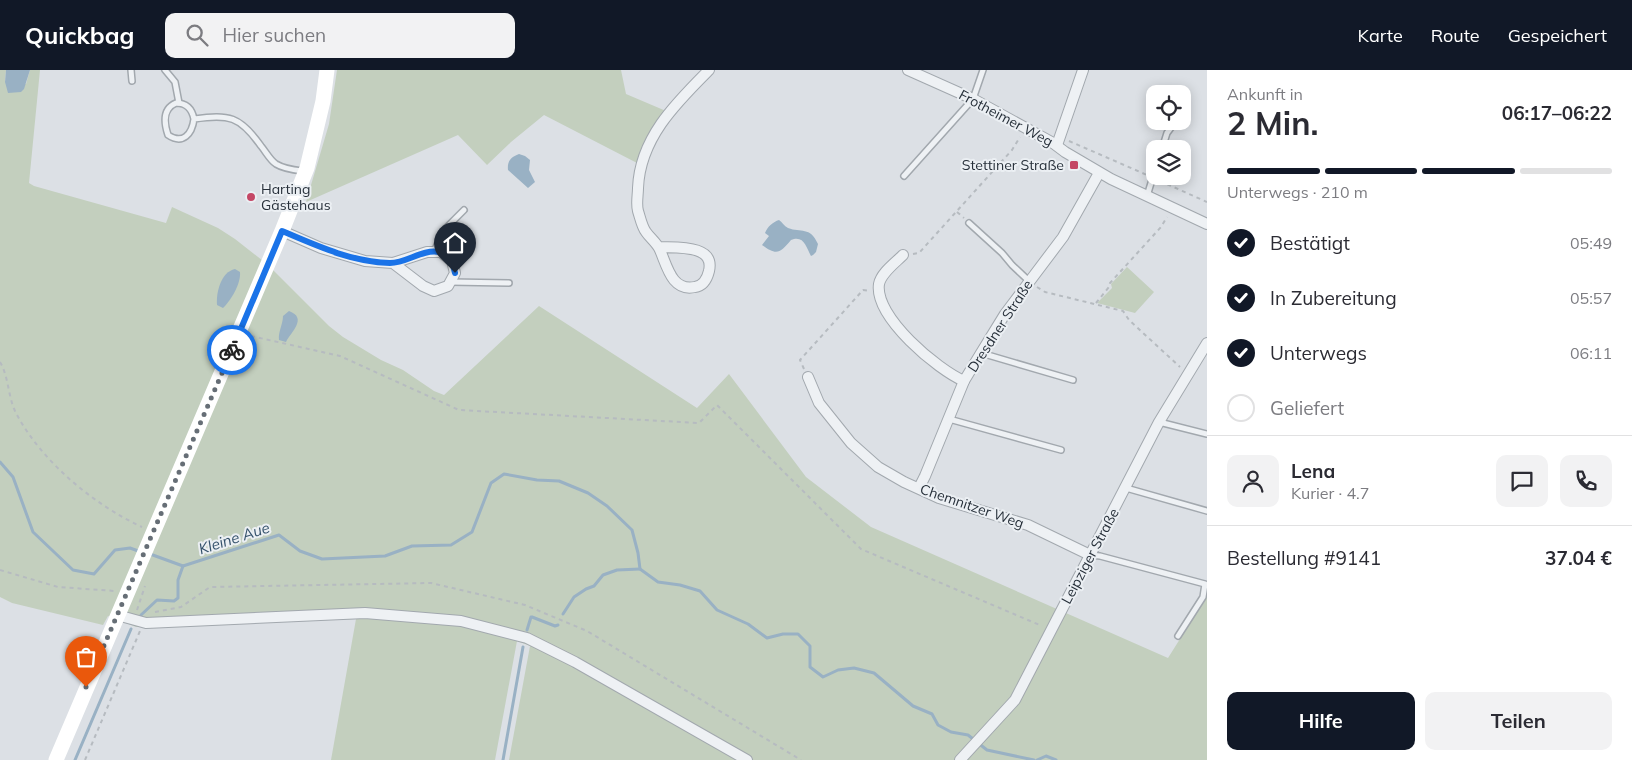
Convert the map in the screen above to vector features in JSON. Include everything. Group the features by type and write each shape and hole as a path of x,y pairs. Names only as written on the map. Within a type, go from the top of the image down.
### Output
{"street":[{"path":"56,760 306,172 323,101 326,70"},
{"path":"659,247 696,249 704,254 710,270 706,280 698,286 688,289 679,286 671,277 659,247 644,230 638,209 639,181 645,154 657,130 673,106 709,70"},
{"path":"1058,141 1083,70"},
{"name":"Frotheimer Weg","path":"916,71 973,99 1025,128 1058,141 1065,152 1099,173 1146,197 1207,224"},
{"name":"Dresdner Straße","path":"918,488 925,476 964,381 1029,281 1063,237 1099,173"},
{"path":"282,231 321,248 365,261 393,263 427,252 441,252 452,261 455,273 448,286 434,291 423,286 393,263"},
{"path":"903,255 883,276 879,284 882,305 897,326 925,354 948,373 964,381"},
{"name":"Leipziger Straße","path":"960,760 1016,700 1159,422 1187,374 1204,354 1207,343"},
{"name":"Chemnitzer Weg","path":"808,377 819,403 851,443 878,467 904,482 939,498 1028,526 1090,556"},
{"path":"117,615 146,623 365,613 461,621 527,638 575,662 747,760"}],"lane":[{"path":"131,70 132,81"},
{"path":"165,70 175,82 179,103"},
{"path":"904,176 973,99 983,70"},
{"path":"179,103 189,107 193,112 194,119 192,131 184,139 178,140 168,135 165,123 166,113 172,105 179,103"},
{"path":"194,119 229,117 240,122 251,131 274,162 282,167 306,172"},
{"path":"1146,197 1150,185"},
{"path":"434,252 442,231 464,210"},
{"path":"970,223 1029,281"},
{"path":"450,282 509,283"},
{"path":"981,353 1073,380"},
{"path":"949,419 1061,450"},
{"path":"1159,422 1207,434"},
{"path":"1126,488 1207,511"},
{"path":"1090,556 1100,556 1205,584 1203,597 1178,636"}],"path":[{"path":"903,255 919,253 1012,150 1025,128"},
{"path":"1058,141 1146,174"},
{"path":"1170,185 1207,202"},
{"path":"1095,304 1110,287 1110,283 1161,227 1171,208"},
{"path":"1029,281 1045,292 1123,311 1129,320 1187,374"},
{"path":"808,377 800,360 863,290 880,292"},
{"path":"239,333 340,356 459,410 698,423 717,405 861,549 1051,630"},
{"path":"0,362 14,410 27,434 49,459 79,486 151,538"},
{"path":"0,570 58,587 127,592"},
{"path":"85,760 139,634 140,626 135,614 148,579"}],"green space":[{"path":"0,70 6,70 5,82 26,84 30,70 40,70 29,183 166,223 172,207 218,228 267,264 329,326 343,337 381,360 403,370 434,391 444,395 539,306 697,408 729,374 806,477 871,527 1168,658 1207,596 1207,760 509,760 530,646 517,641 495,760 331,760 356,619 136,627 108,616 103,625 12,603 0,597"},
{"path":"337,70 621,70 626,94 666,111 637,163 544,115 487,165 458,135 306,202 329,124"},
{"path":"1127,267 1154,292 1135,313 1097,303 1112,288 1111,284"}],"water":[{"path":"6,70 30,70 24,89 21,92 8,93 5,82"},
{"path":"519,154 530,160 529,170 535,182 528,188 508,170 510,160"},
{"path":"779,220 788,228 805,231 812,235 818,244 816,252 811,256 802,240 799,239 791,240 778,252 771,251 762,245 769,236 765,233 768,228"},
{"path":"235,269 240,272 239,282 223,308 217,305 220,283 226,274"},
{"path":"289,311 295,314 298,321 286,342 279,340 279,337 283,316"}],"waterway":[{"name":"Kleine Aue","path":"0,462 13,477 33,532 73,570 94,574 115,550 130,548 141,552"},
{"name":"Kleine Aue","path":"150,554 183,566 279,535 300,551 322,559 385,556 412,546 451,545 472,532 491,483 504,474 537,480 559,481 588,493 607,506 632,530 640,569 658,582 680,585 700,591 717,610 748,624 767,638 783,634 798,634 810,646 810,667 823,677 838,670 854,668 874,673 913,706 932,714 938,725 951,732 968,735 987,750 1034,760"},
{"path":"141,615 157,600 174,601 178,598 178,580 183,566"},
{"path":"563,614 574,597 594,586 603,575 617,570 640,569"},
{"path":"527,630 531,617 555,626 558,625"},
{"path":"75,760 131,629"},
{"path":"503,760 523,647"},
{"name":"Kleine Aue","path":"1037,760 1046,756 1056,760"}],"way so far":[{"path":"86,687 232,350"}],"place":[{"name":"Stettiner Straße","path":"1074,165"},
{"name":"Harting Gästehaus","path":"251,197"}],"route":[{"path":"232,350 282,231 321,248 365,261 393,263 427,252 441,252 452,261 455,273"}]}
